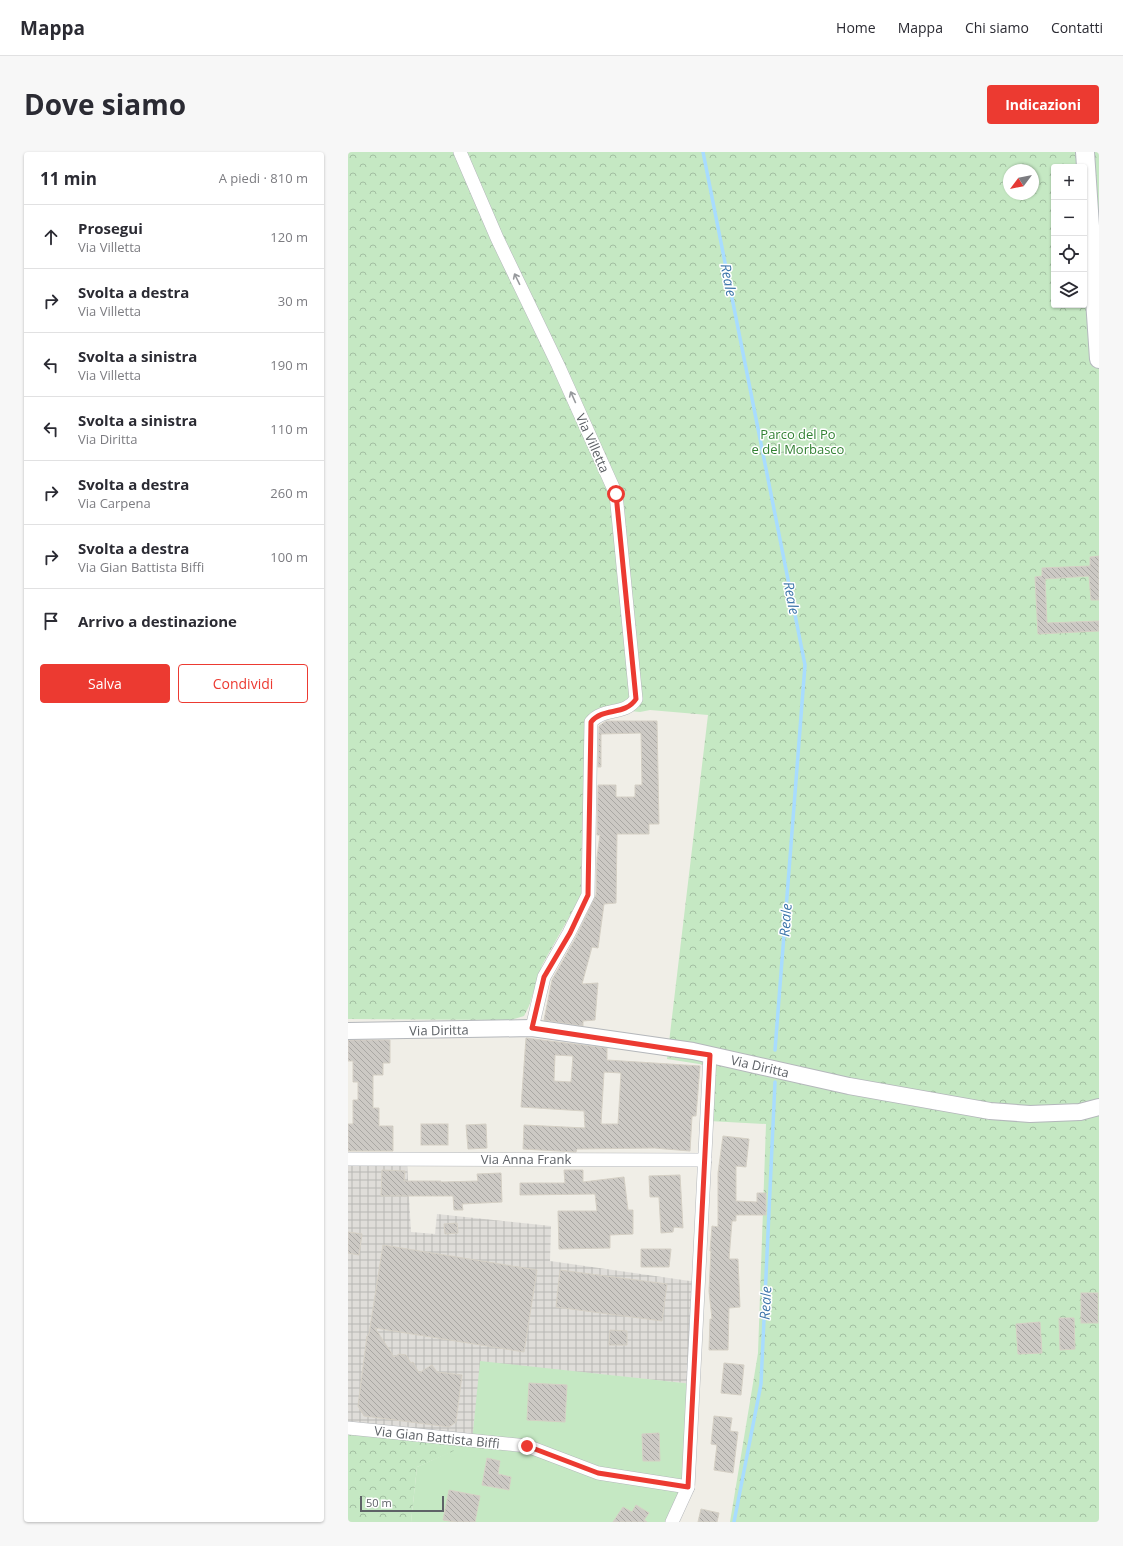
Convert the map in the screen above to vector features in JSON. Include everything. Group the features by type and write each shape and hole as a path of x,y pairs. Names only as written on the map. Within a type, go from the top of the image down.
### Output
{"main road":[{"path":"1085,152 1099,359"}],"street":[{"name":"Via Villetta","path":"460,152 497,238 558,365 616,494 636,699 632,705 625,710 598,716 591,722 588,895 570,933 544,977 532,1028"},
{"name":"Via Diritta","path":"348,1031 532,1028 710,1055 850,1086 990,1111 1030,1114 1080,1112 1099,1107"},
{"path":"672,1522 688,1487 710,1055"},
{"name":"Via Anna Frank","path":"348,1159 705,1160"},
{"name":"Via Gian Battista Biffi","path":"348,1428 527,1446 598,1473 688,1487"}],"shaded area":[{"path":"348,1158 407,1162 411,1232 435,1234 437,1214 551,1226 550,1261 697,1282 693,1384 481,1362 472,1443 348,1424"}],"green space":[{"name":"Parco del Po e del Morbasco","path":"348,152 1099,152 1099,1522 730,1522 758,1353 766,1124 709,1121 712,1066 667,1059 708,715 650,710 640,712 600,708 589,719 582,838 581,896 542,965 529,1006 524,1016 511,1020 348,1019"},
{"path":"480,1361 693,1384 689,1488 672,1522 411,1522 417,1467 472,1442"},
{"path":"348,1424 472,1443 417,1467 411,1522 348,1522"}],"building":[{"path":"1099,556 1099,600 1091,600 1089,576 1045,579 1047,623 1099,621 1099,631 1038,634 1035,577 1042,576 1042,568 1090,566 1090,557"},
{"path":"606,721 657,721 659,824 649,824 649,834 617,834 616,903 604,904 598,948 592,947 582,984 598,983 595,1020 583,1021 583,1026 544,1020 552,980 576,937 596,895 597,857 600,835 597,835 598,785 616,785 616,797 635,797 635,785 642,785 641,733 601,734 601,767 598,767 599,726"},
{"path":"526,1038 607,1048 607,1060 700,1066 696,1116 692,1116 690,1151 654,1148 577,1149 576,1152 523,1149 524,1125 585,1128 584,1111 521,1107","holes":["555,1055 573,1056 571,1082 554,1081","604,1072 621,1073 618,1124 601,1124"]},
{"path":"348,1040 390,1040 390,1063 383,1063 383,1075 373,1075 373,1108 379,1108 379,1126 393,1126 393,1151 348,1151 348,1124 353,1124 353,1100 358,1100 358,1082 353,1082 353,1061 348,1061"},
{"path":"421,1124 448,1124 448,1145 421,1145"},
{"path":"486,1124 487,1148 468,1149 466,1125"},
{"path":"723,1136 749,1139 746,1167 736,1166 736,1201 757,1202 757,1193 766,1193 766,1215 736,1215 736,1221 732,1221 729,1259 738,1259 740,1307 729,1308 728,1350 709,1350 710,1319 712,1319 709,1291 710,1251 712,1226 718,1227 718,1173"},
{"path":"382,1170 405,1171 404,1181 441,1182 478,1181 477,1174 501,1173 502,1202 462,1204 463,1210 454,1210 453,1196 381,1196"},
{"path":"564,1170 583,1170 583,1182 624,1177 628,1210 633,1210 633,1234 610,1235 610,1248 559,1249 558,1211 597,1211 595,1194 520,1195 520,1183 565,1183"},
{"path":"680,1175 683,1228 674,1227 673,1232 661,1233 659,1197 650,1197 649,1176"},
{"path":"457,1223 458,1233 445,1234 444,1224"},
{"path":"348,1232 362,1234 359,1255 348,1253"},
{"path":"383,1245 537,1270 524,1352 375,1328 394,1357 399,1354 406,1355 411,1363 413,1362 419,1373 432,1365 437,1372 462,1375 456,1422 449,1427 364,1416 358,1406 367,1336 369,1334"},
{"path":"641,1249 671,1249 669,1267 641,1267"},
{"path":"560,1270 667,1284 662,1321 556,1307"},
{"path":"1081,1293 1098,1293 1098,1323 1081,1323"},
{"path":"1059,1318 1074,1318 1075,1349 1060,1350"},
{"path":"1040,1322 1042,1353 1018,1354 1016,1324"},
{"path":"610,1330 627,1331 627,1345 609,1345"},
{"path":"724,1363 744,1365 741,1395 721,1393"},
{"path":"529,1383 567,1385 565,1422 527,1420"},
{"path":"714,1416 732,1418 730,1431 738,1432 733,1473 714,1470 717,1445 711,1444"},
{"path":"659,1433 660,1461 643,1461 642,1434"},
{"path":"487,1458 500,1461 498,1474 511,1477 509,1490 482,1485"},
{"path":"449,1490 480,1496 475,1522 455,1522 443,1520"},
{"path":"636,1505 649,1513 644,1520 647,1522 613,1522 623,1507 632,1512"},
{"path":"701,1509 719,1513 717,1522 698,1522"}],"waterway":[{"name":"Reale","path":"703,152 805,665 775,1050"},
{"name":"Reale","path":"734,1522 761,1384 775,1082"}],"route":[{"path":"527,1446 598,1473 688,1487 710,1055 693,1051 532,1028 544,977 570,933 588,895 591,722 598,716 610,712 625,710 632,705 636,699 632,681 616,494"}]}
